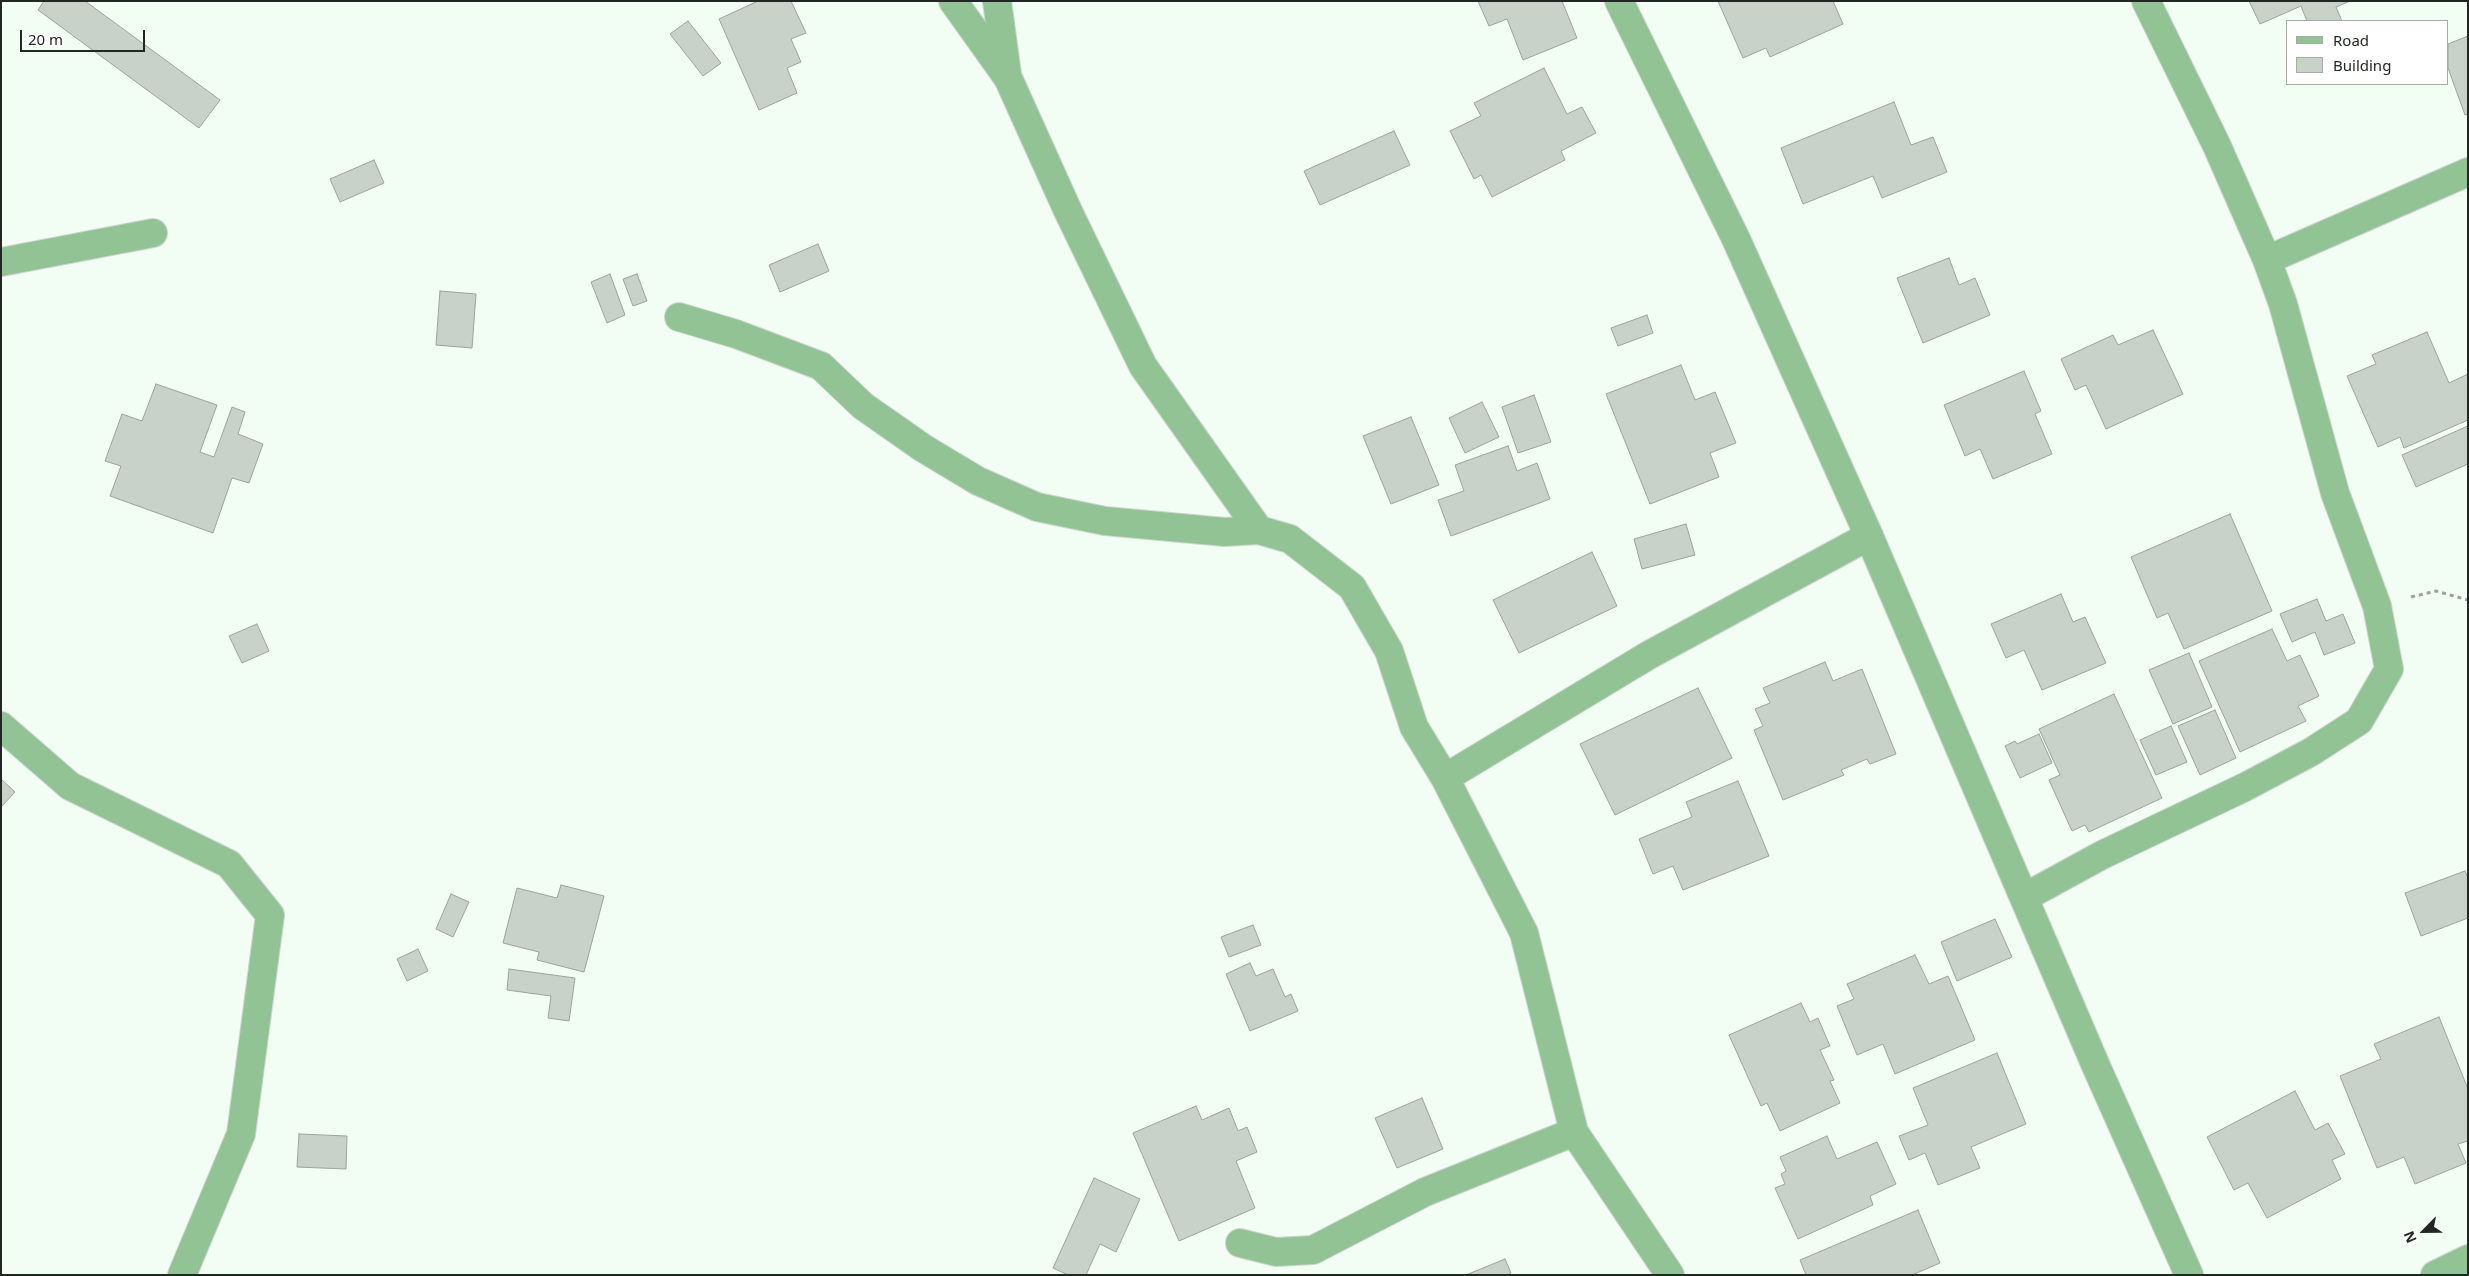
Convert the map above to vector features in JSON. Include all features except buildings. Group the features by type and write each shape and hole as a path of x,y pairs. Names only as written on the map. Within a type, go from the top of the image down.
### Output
{"street":[{"path":"953,1 1008,78 1068,211 1143,366 1259,530"},
{"path":"997,1 1008,78"},
{"path":"1619,1 1736,239 1869,536 2100,1075 2189,1275"},
{"path":"2025,897 2102,855 2253,783 2311,752 2359,721 2389,669 2377,606 2335,493 2282,304 2267,260 2217,146 2146,1"},
{"path":"2267,260 2468,172"},
{"path":"1,262 153,233"},
{"path":"679,317 736,334 821,366 863,406 922,448 978,481 1037,507 1123,523 1225,532 1259,530 1290,539 1352,587 1389,651 1414,727 1445,778 1524,933 1574,1132 1670,1275"},
{"path":"1445,778 1649,655 1869,536"},
{"path":"1,726 70,786 229,864 270,915 241,1134 182,1275"},
{"path":"1240,1243 1276,1252 1313,1250 1426,1192 1574,1132"},
{"path":"2435,1275 2468,1259"}],"path":[{"path":"2377,606 2436,590 2468,600"}]}
